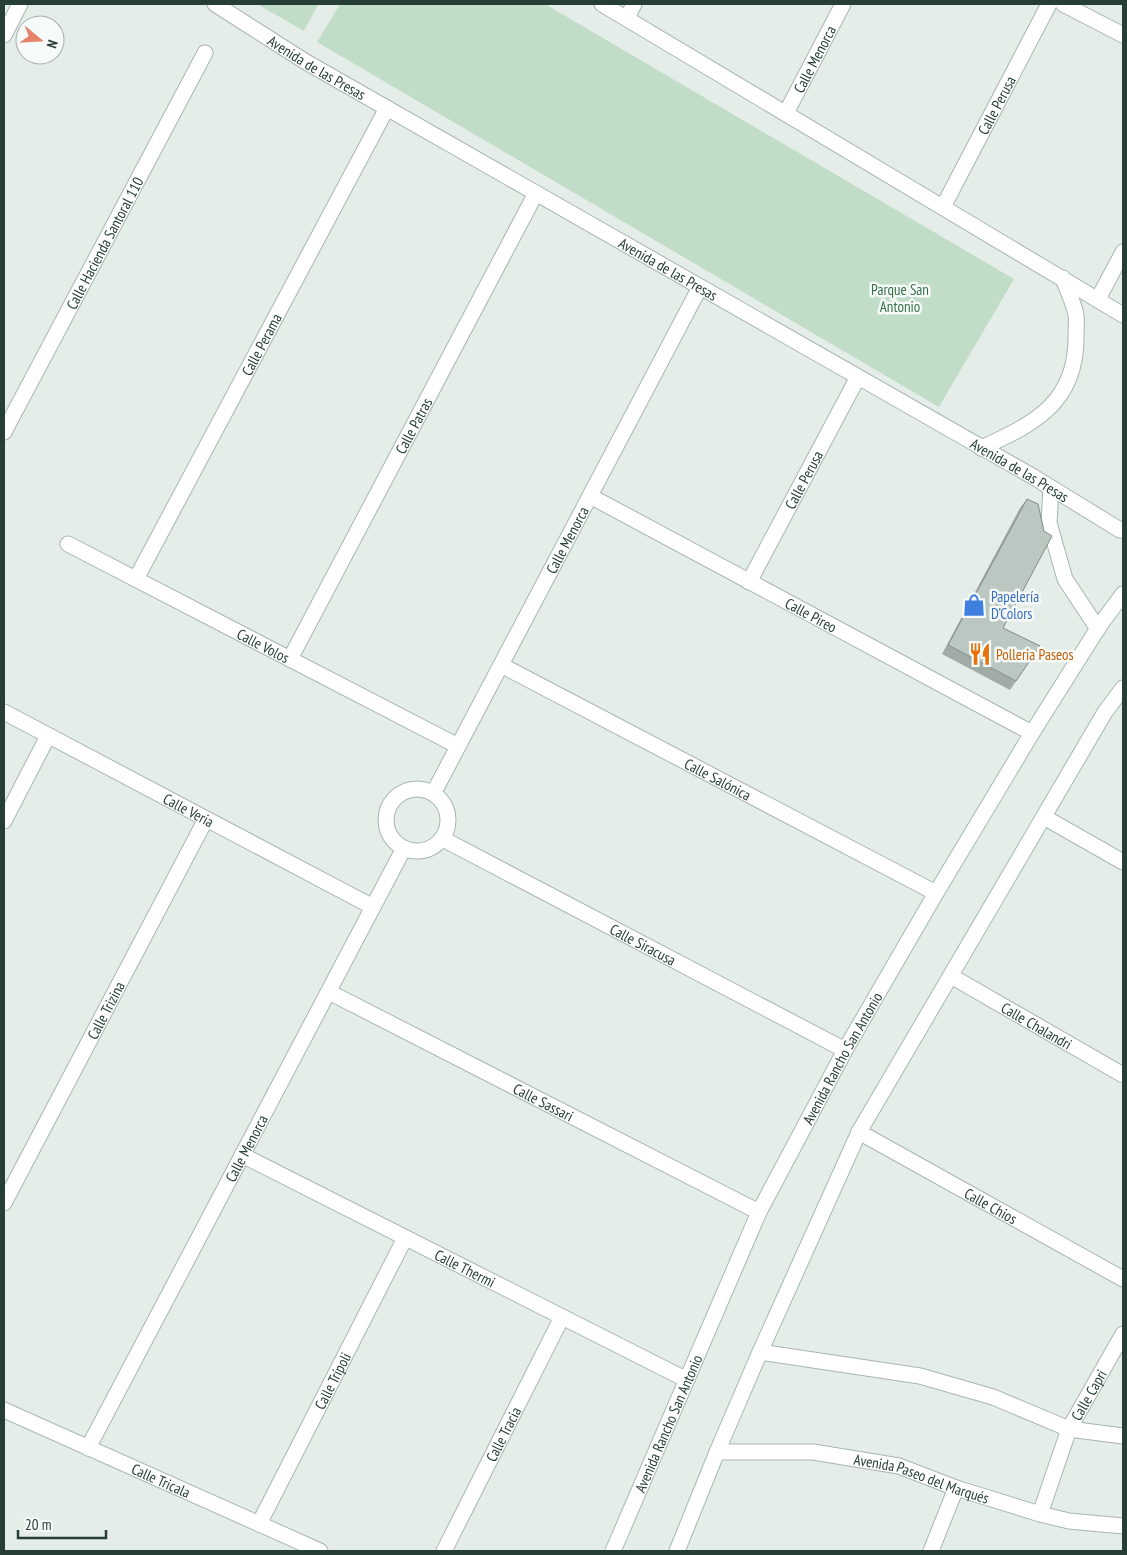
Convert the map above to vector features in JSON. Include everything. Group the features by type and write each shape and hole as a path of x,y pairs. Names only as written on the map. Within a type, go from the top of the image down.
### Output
{"street":[{"path":"4,35 20,4"},
{"name":"Avenida de las Presas","path":"215,4 306,62 1123,530"},
{"path":"602,4 1123,314"},
{"path":"626,18 634,4"},
{"name":"Calle Menorca","path":"786,113 843,4"},
{"name":"Calle Perusa","path":"943,207 1049,4"},
{"path":"1062,4 1123,35"},
{"name":"Calle Hacienda Santoral 110","path":"4,432 205,53"},
{"name":"Calle Perama","path":"136,580 387,108"},
{"name":"Calle Patras","path":"290,659 536,193"},
{"path":"1098,299 1123,252"},
{"path":"981,448 1019,430 1048,410 1066,389 1076,353 1076,315 1063,278"},
{"name":"Calle Menorca","path":"434,792 700,287"},
{"name":"Calle Perusa","path":"749,582 858,377"},
{"path":"1051,488 1049,523 1065,580 1098,629"},
{"name":"Calle Pireo","path":"590,496 1032,733"},
{"name":"Calle Volos","path":"68,544 458,746"},
{"name":"Avenida Rancho San Antonio","path":"613,1551 759,1212 845,1050 1032,733 1098,629 1123,594"},
{"name":"Calle Salónica","path":"500,665 936,893"},
{"path":"678,1551 717,1452 760,1352 859,1132 1105,712 1123,688"},
{"name":"Calle Veria","path":"4,712 373,907"},
{"path":"4,821 48,736"},
{"path":"414,788 434,792 442,799 447,808 449,818 443,839 435,846 425,850 414,851 396,843 389,834 386,825 389,805 404,790 414,788"},
{"path":"1044,817 1123,862"},
{"name":"Calle Trizina","path":"4,1203 206,819"},
{"name":"Calle Siracusa","path":"443,839 845,1050"},
{"name":"Calle Menorca","path":"88,1448 404,848"},
{"name":"Calle Chalandri","path":"950,976 1123,1075"},
{"name":"Calle Sassari","path":"328,992 759,1212"},
{"name":"Calle Chios","path":"859,1132 1123,1279"},
{"name":"Calle Thermi","path":"242,1155 687,1380"},
{"name":"Calle Trípoli","path":"259,1524 405,1238"},
{"name":"Calle Tracia","path":"444,1551 562,1317"},
{"name":"Calle Capri","path":"1040,1514 1070,1429 1123,1334"},
{"path":"760,1352 920,1376 993,1397 1070,1429 1123,1436"},
{"name":"Calle Tricala","path":"4,1410 320,1551"},
{"name":"Avenida Paseo del Marqués","path":"717,1452 813,1452 899,1466 956,1488 1040,1514 1069,1520 1123,1526"},
{"path":"931,1551 956,1488"}],"green space":[{"path":"257,4 318,4 304,31"},
{"name":"Parque San Antonio","path":"340,4 545,4 1014,279 939,407 317,42"}],"building":[{"path":"1027,499 1038,504 1044,531 1052,536 1003,628 1040,646 1016,681 948,645"}],"place":[{"name":"Papelería D’Colors","path":"974,605"},
{"name":"Polleria Paseos","path":"980,654"}]}
